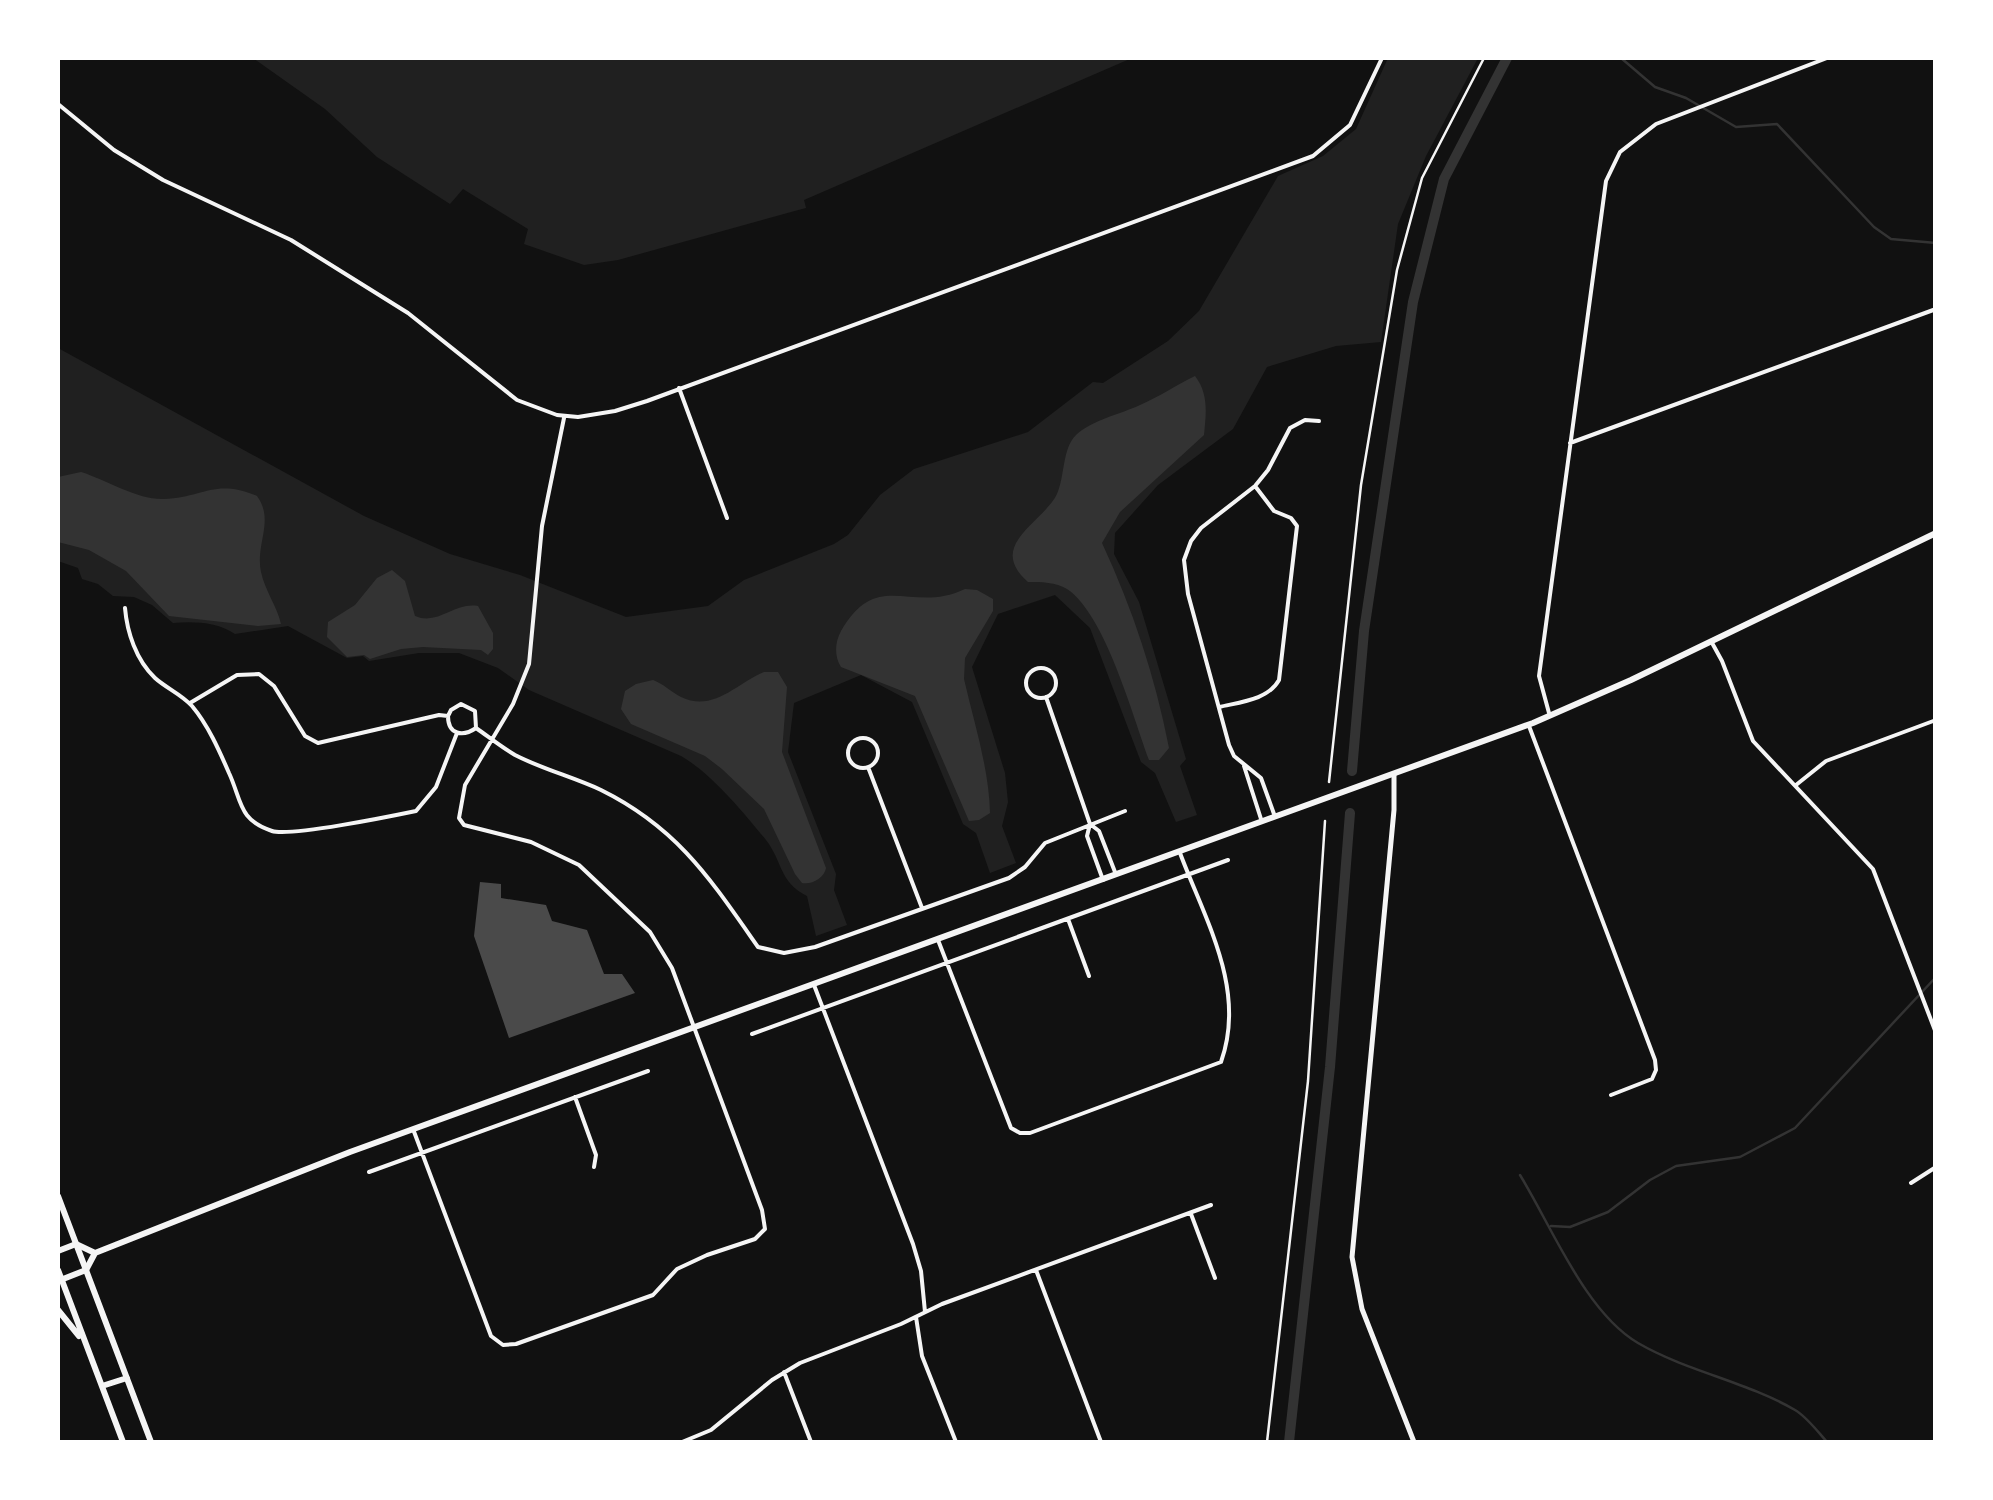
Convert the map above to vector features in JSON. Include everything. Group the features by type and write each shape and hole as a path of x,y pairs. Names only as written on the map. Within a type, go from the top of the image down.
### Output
{"main road":[{"path":"59,1280 86,1270 96,1253 413,1130 1528,725 1936,533"},
{"path":"58,1196 152,1442"},
{"path":"58,1251 76,1244 96,1253"},
{"path":"58,1270 124,1442"},
{"path":"58,1310 86,1344"},
{"path":"102,1386 127,1378"}],"street":[{"path":"58,104 132,161 224,211 291,240 408,313 518,400 564,416 615,411 1313,156 1350,125 1382,58"},
{"path":"1550,716 1539,676 1606,180 1620,152 1656,124 1827,58"},
{"path":"1570,443 1936,309"},
{"path":"679,388 727,518"},
{"path":"413,1130 491,1336 503,1345 516,1344 654,1295 677,1269 707,1254 756,1238 765,1229 762,1210 672,968 650,932 579,865 531,842 464,825 459,818 465,784 513,704 529,664 542,526 564,416"},
{"path":"1263,823 1244,766 1229,745 1188,594 1184,560 1201,528 1268,470 1290,428 1306,420 1319,421"},
{"path":"1219,707 1265,695 1279,680 1297,526 1274,511 1254,486"},
{"path":"126,608 127,628 144,665 155,678 190,703 221,754 237,800 250,822 277,834 416,811 436,787 457,733"},
{"path":"1711,641 1754,741 1873,869 1936,1033"},
{"path":"1036,668 1047,669 1055,678 1055,688 1046,697 1034,696 1026,686 1026,678 1036,668"},
{"path":"190,703 237,675 258,674 274,686 305,736 318,742 448,716"},
{"path":"1046,697 1090,824 1099,831 1116,876"},
{"path":"468,705 477,716 476,728 457,733 450,728 448,716 456,706 468,705"},
{"path":"1796,786 1808,772 1826,761 1936,720"},
{"path":"1528,725 1655,1060 1652,1079 1611,1094"},
{"path":"476,728 518,756 599,789 678,841 758,947 784,952 815,948 1009,878 1025,867 1045,843 1125,811"},
{"path":"858,738 869,739 877,748 877,758 868,768 856,767 848,757 848,748 858,738"},
{"path":"1244,766 1261,778 1276,818"},
{"path":"868,768 922,908"},
{"path":"1394,774 1394,810 1352,1257 1362,1309 1414,1442"},
{"path":"1090,824 1086,836 1103,881"},
{"path":"1091,847 1104,843"},
{"path":"938,940 1010,1128 1030,1133 1221,1062 1227,1036 1229,987 1180,853"},
{"path":"752,1034 1228,860"},
{"path":"1068,919 1089,976"},
{"path":"814,985 913,1244 921,1271 925,1312"},
{"path":"369,1172 648,1071"},
{"path":"575,1098 596,1155 594,1167"},
{"path":"1911,1184 1936,1167"},
{"path":"682,1442 712,1430 784,1372 828,1350 1211,1205"},
{"path":"1191,1214 1215,1278"},
{"path":"1036,1270 1101,1442"},
{"path":"916,1317 922,1356 956,1442"},
{"path":"784,1372 811,1442"}],"path":[{"path":"1328,782 1361,486 1397,270 1422,178 1484,58"},
{"path":"1266,1442 1308,1081 1325,821"}],"shaded area":[{"path":"253,58 1132,58 804,200 806,208 618,260 584,265 524,244 528,229 463,189 450,204 377,157 325,109"},
{"path":"1388,58 1478,58 1426,156 1398,224 1381,342 1336,346 1267,367 1233,429 1158,485 1115,533 1114,554 1139,602 1186,759 1180,766 1197,815 1176,822 1155,773 1141,762 1090,628 1055,595 998,614 972,667 1005,773 1008,802 1002,826 1016,863 990,873 976,833 963,824 912,702 861,675 794,703 788,752 836,874 834,890 847,925 816,936 807,896 786,878 766,840 715,783 681,756 529,690 498,668 459,653 419,653 369,661 363,656 347,658 288,626 235,634 205,623 173,623 152,605 134,597 113,596 98,584 82,579 78,568 58,561 58,348 364,516 450,554 520,575 626,617 708,606 744,580 848,535 880,495 914,469 1028,432 1093,382 1103,383 1168,341 1199,311 1278,176 1323,156 1356,129"},
{"path":"1195,376 1205,397 1204,435 1120,512 1102,543 1142,644 1169,748 1159,760 1149,760 1094,620 1067,589 1028,582 1013,557 1021,535 1057,494 1068,448 1076,435"},
{"path":"81,472 154,498 177,498 219,489 257,496 265,524 261,572 281,624 258,626 169,616 126,571 89,550 58,542 58,477"},
{"path":"392,570 405,581 415,616 431,618 461,607 478,606 493,633 493,649 488,655 481,650 423,647 370,659 364,655 347,657 327,637 328,622 355,605 377,578"},
{"path":"965,589 977,590 993,599 993,611 965,658 964,679 984,762 990,813 969,821 915,696 841,667 836,649 841,631 868,601 882,596 946,596"},
{"path":"764,672 778,672 787,687 782,752 826,868 820,878 810,883 802,883 795,874 764,809 722,769 705,756 631,724 621,709 625,691 636,684 653,680 681,697 704,701 724,695"}],"building":[{"path":"480,882 501,884 501,898 546,905 552,921 587,930 604,974 622,974 635,993 509,1038 474,936"}],"waterway":[{"path":"1352,771 1364,631 1413,302 1444,179 1507,58"},
{"path":"1621,58 1655,87 1686,98 1736,127 1777,124 1874,227 1891,239 1936,243"},
{"path":"1289,1442 1330,1067 1350,813"},
{"path":"1551,1226 1570,1227 1608,1212 1676,1166 1740,1157 1795,1128 1936,977"},
{"path":"1520,1175 1571,1266 1619,1329 1657,1353 1795,1410 1827,1442"}]}
